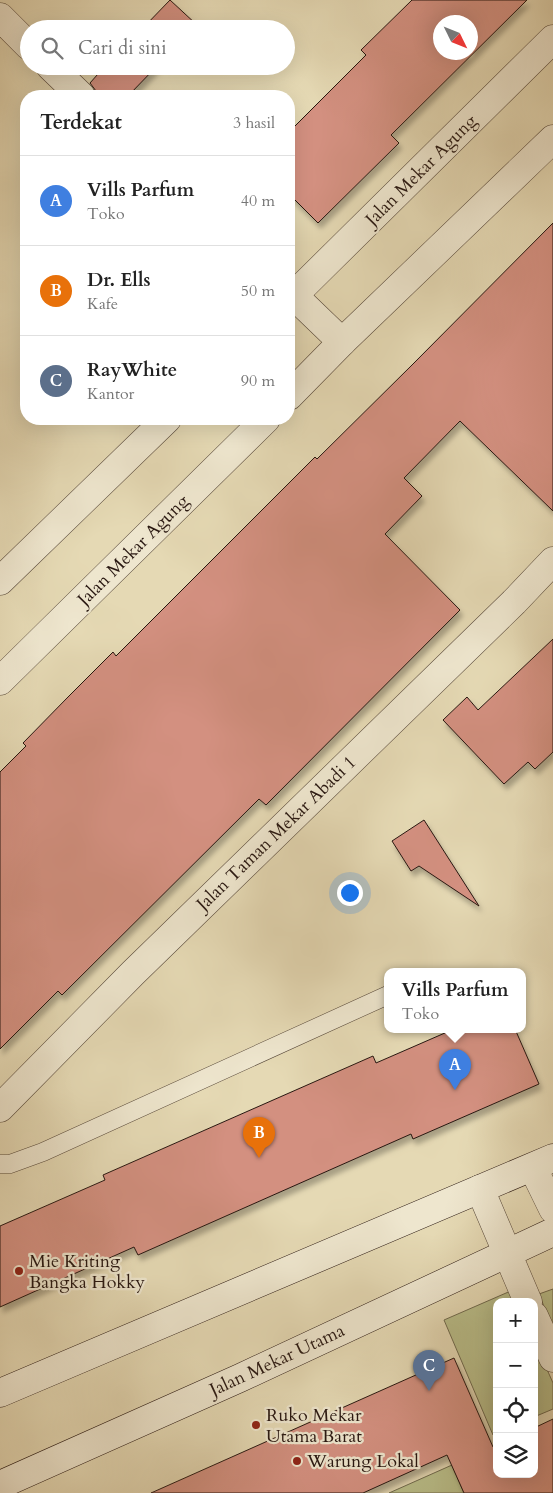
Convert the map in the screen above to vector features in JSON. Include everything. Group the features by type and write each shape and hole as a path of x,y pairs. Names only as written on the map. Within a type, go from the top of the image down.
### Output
{"street":[{"path":"0,17 20,37"},
{"name":"Jalan Mekar Agung","path":"295,290 553,39"},
{"path":"59,75 75,90"},
{"path":"295,390 342,342 553,139"},
{"path":"295,300 342,342"},
{"path":"0,581 161,425"},
{"name":"Jalan Mekar Agung","path":"0,681 258,425"},
{"name":"Jalan Taman Mekar Abadi 1","path":"0,1108 133,973 514,602 553,561"},
{"path":"0,1392 543,1163 553,1209"},
{"path":"480,1190 526,1298"},
{"name":"Jalan Mekar Utama","path":"0,1485 240,1378 506,1252 553,1232"},
{"path":"538,1325 553,1358"}],"lane":[{"path":"0,1164 10,1164 43,1152 384,997"}],"green space":[{"path":"553,1289 553,1329 539,1294"},
{"path":"513,1290 516,1298 495,1298"},
{"path":"493,1299 493,1435 444,1320"},
{"path":"538,1349 553,1383 553,1409 538,1415"},
{"path":"452,1465 464,1493 389,1493"}],"building":[{"path":"170,0 192,20 151,20"},
{"path":"412,0 527,0 478,49 478,15 433,15 433,60 467,60 391,135 399,143 318,223 295,200 295,126 366,55 361,50"},
{"path":"97,75 148,75 134,90 95,90 90,83"},
{"path":"553,223 553,511 460,421 404,478 422,496 385,534 460,610 266,805 259,799 62,995 58,991 0,1049 0,772 26,746 23,743 113,652 116,656 315,457 317,459 413,364"},
{"path":"553,639 553,752 535,769 528,762 504,784 443,720 467,697 478,710"},
{"path":"424,820 479,906 419,866 411,871 392,841"},
{"path":"445,1033 517,1033 539,1084 413,1139 411,1134 138,1255 134,1247 0,1307 0,1226 105,1180 103,1175 373,1056 376,1063"},
{"path":"454,1358 493,1447 493,1478 538,1478 538,1426 553,1419 553,1493 464,1493 447,1455 363,1493 151,1493"}],"place":[{"name":"Vills Parfum","path":"455,1090"},
{"name":"Dr. Ells","path":"259,1158"},
{"name":"Mie Kriting Bangka Hokky","path":"19,1271"},
{"name":"RayWhite","path":"429,1391"},
{"name":"Ruko Mekar Utama Barat","path":"256,1425"},
{"name":"Warung Lokal","path":"297,1461"}]}
